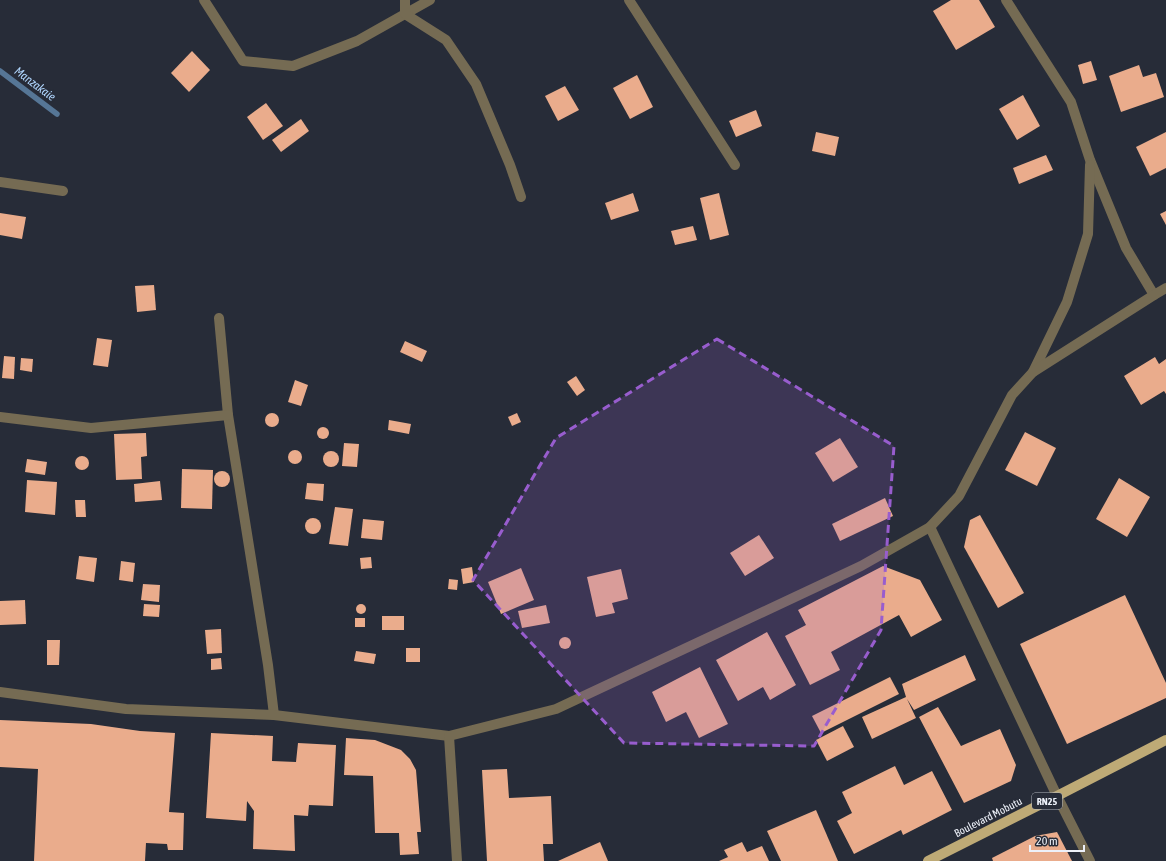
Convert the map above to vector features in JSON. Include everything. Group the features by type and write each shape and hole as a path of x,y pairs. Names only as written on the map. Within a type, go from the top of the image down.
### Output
{"main road":[{"name":"Boulevard Mobutu","path":"928,861 1166,740"}],"street":[{"path":"204,0 243,61 293,66 357,41 430,0"},
{"path":"405,0 405,14"},
{"path":"629,0 735,165"},
{"path":"1006,0 1071,102 1090,160 1126,248 1154,295"},
{"path":"405,14 446,40 476,84 510,165 521,197"},
{"path":"1034,372 1067,302 1088,234 1090,160"},
{"path":"0,182 63,191"},
{"path":"0,692 126,709 274,715 449,736 556,709 861,566 930,527 959,496 1012,395 1034,372 1166,288"},
{"path":"219,318 228,415 274,715"},
{"path":"0,417 91,428 228,415"},
{"path":"930,527 1057,796 1090,861"},
{"path":"449,736 457,861"}],"highlighted area":[{"path":"717,339 894,446 881,630 814,746 624,743 473,580 556,438"}],"building":[{"path":"951,0 979,0 995,27 956,50 933,11"},
{"path":"192,51 210,70 189,92 171,73"},
{"path":"1091,61 1097,80 1083,84 1078,65"},
{"path":"1139,65 1143,77 1156,73 1164,97 1121,112 1109,76"},
{"path":"637,75 653,107 630,119 613,88"},
{"path":"565,86 579,110 558,121 545,96"},
{"path":"1023,95 1040,126 1017,140 999,109"},
{"path":"266,103 283,126 263,140 247,117"},
{"path":"756,110 762,126 736,137 729,121"},
{"path":"301,119 309,131 281,152 272,140"},
{"path":"816,132 839,137 835,156 812,151"},
{"path":"1166,132 1166,168 1150,176 1136,147"},
{"path":"1046,155 1053,170 1019,184 1013,168"},
{"path":"633,193 639,211 611,220 605,203"},
{"path":"719,193 729,235 710,240 700,198"},
{"path":"1166,211 1166,225 1160,214"},
{"path":"0,213 26,217 22,239 0,235"},
{"path":"693,226 697,240 675,245 671,231"},
{"path":"154,285 156,310 137,312 135,286"},
{"path":"97,338 112,340 108,367 93,365"},
{"path":"405,341 427,351 422,362 400,352"},
{"path":"4,356 15,357 14,379 2,378"},
{"path":"1155,357 1159,364 1166,359 1166,394 1164,391 1141,405 1124,376"},
{"path":"21,358 33,359 32,372 20,370"},
{"path":"576,376 585,390 577,396 567,382"},
{"path":"295,380 308,385 301,406 288,402"},
{"path":"269,413 275,413 279,417 279,423 275,427 269,427 265,423 265,417"},
{"path":"517,413 521,422 512,426 508,417"},
{"path":"389,420 411,424 409,434 388,430"},
{"path":"321,427 325,427 329,433 325,439 321,439 317,435 317,431"},
{"path":"1025,432 1056,448 1037,486 1005,470"},
{"path":"146,433 147,456 141,457 142,479 116,480 114,434"},
{"path":"840,438 858,467 833,482 815,453"},
{"path":"344,443 359,444 357,467 342,466"},
{"path":"292,450 298,450 302,454 302,460 298,464 292,464 288,460 288,454"},
{"path":"331,451 338,456 339,459 334,466 331,467 324,462 323,459 328,452"},
{"path":"79,456 85,456 89,460 89,466 85,470 79,470 75,466 75,460"},
{"path":"27,459 47,462 45,475 25,472"},
{"path":"182,469 213,470 212,509 181,508"},
{"path":"222,471 229,476 230,479 225,486 222,487 215,482 214,479 219,472"},
{"path":"1119,478 1150,497 1127,537 1096,519"},
{"path":"27,480 57,482 55,515 25,512"},
{"path":"160,481 162,500 135,502 134,484"},
{"path":"307,483 324,484 323,501 305,499"},
{"path":"885,498 893,516 840,541 832,524"},
{"path":"75,500 85,500 86,517 76,517"},
{"path":"335,507 353,509 348,546 329,544"},
{"path":"980,515 1024,593 998,608 964,547 970,520"},
{"path":"313,518 320,523 321,526 316,533 313,534 306,529 305,526 310,519"},
{"path":"363,519 384,521 382,540 361,538"},
{"path":"759,535 774,558 745,576 730,553"},
{"path":"79,556 97,558 94,582 76,579"},
{"path":"371,557 372,568 361,569 360,558"},
{"path":"121,561 135,563 133,582 119,580"},
{"path":"883,566 920,580 942,620 911,637 899,615 831,652 840,670 810,685 785,636 806,625 798,610"},
{"path":"472,567 474,582 463,584 461,569"},
{"path":"521,568 534,600 501,614 488,582"},
{"path":"621,569 628,599 612,603 615,613 596,617 587,577"},
{"path":"449,579 458,580 457,590 448,589"},
{"path":"143,584 160,585 159,602 141,600"},
{"path":"1125,595 1166,683 1166,698 1067,744 1020,644"},
{"path":"25,600 26,624 0,625 0,601"},
{"path":"144,604 160,605 159,617 143,616"},
{"path":"359,604 363,604 365,605 365,613 359,614 356,611 356,607"},
{"path":"546,605 550,623 522,628 518,611"},
{"path":"382,616 404,616 404,630 382,630"},
{"path":"355,618 365,618 365,627 355,627"},
{"path":"221,629 222,653 207,654 205,630"},
{"path":"767,632 796,685 770,700 763,687 738,701 716,660"},
{"path":"563,637 567,637 571,643 567,649 563,649 559,645 559,641"},
{"path":"47,640 60,640 59,665 47,665"},
{"path":"406,648 420,648 420,662 406,662"},
{"path":"356,651 376,654 374,664 354,661"},
{"path":"965,655 976,680 914,710 907,699 916,718 872,739 862,717 906,697 902,684"},
{"path":"221,658 222,669 211,670 211,659"},
{"path":"700,667 728,724 699,738 686,712 666,722 652,692"},
{"path":"890,677 899,694 821,733 812,716"},
{"path":"938,707 961,746 1000,729 1016,765 1011,781 964,803 919,717"},
{"path":"0,720 91,724 140,731 175,733 169,812 184,813 183,850 168,850 167,844 146,843 145,861 34,861 38,769 0,767"},
{"path":"843,726 854,747 827,761 816,740"},
{"path":"211,733 273,736 272,761 296,762 298,743 336,745 333,806 309,805 308,816 294,815 295,851 253,849 254,811 247,801 246,821 206,818"},
{"path":"346,738 375,740 401,750 410,759 416,770 421,832 417,832 419,854 400,855 399,833 375,833 373,776 344,775"},
{"path":"895,766 904,785 932,771 952,810 903,835 901,830 854,854 837,821 852,813 842,792"},
{"path":"507,769 509,798 551,796 553,844 543,844 544,861 487,861 482,770"},
{"path":"816,810 838,861 781,861 767,831"},
{"path":"1057,832 1072,861 993,861 992,858 1035,836"},
{"path":"600,842 608,861 558,861"},
{"path":"742,842 747,852 762,846 769,861 719,861 728,857 724,850"}],"waterway":[{"name":"Manzakaie","path":"0,71 57,114"}]}
